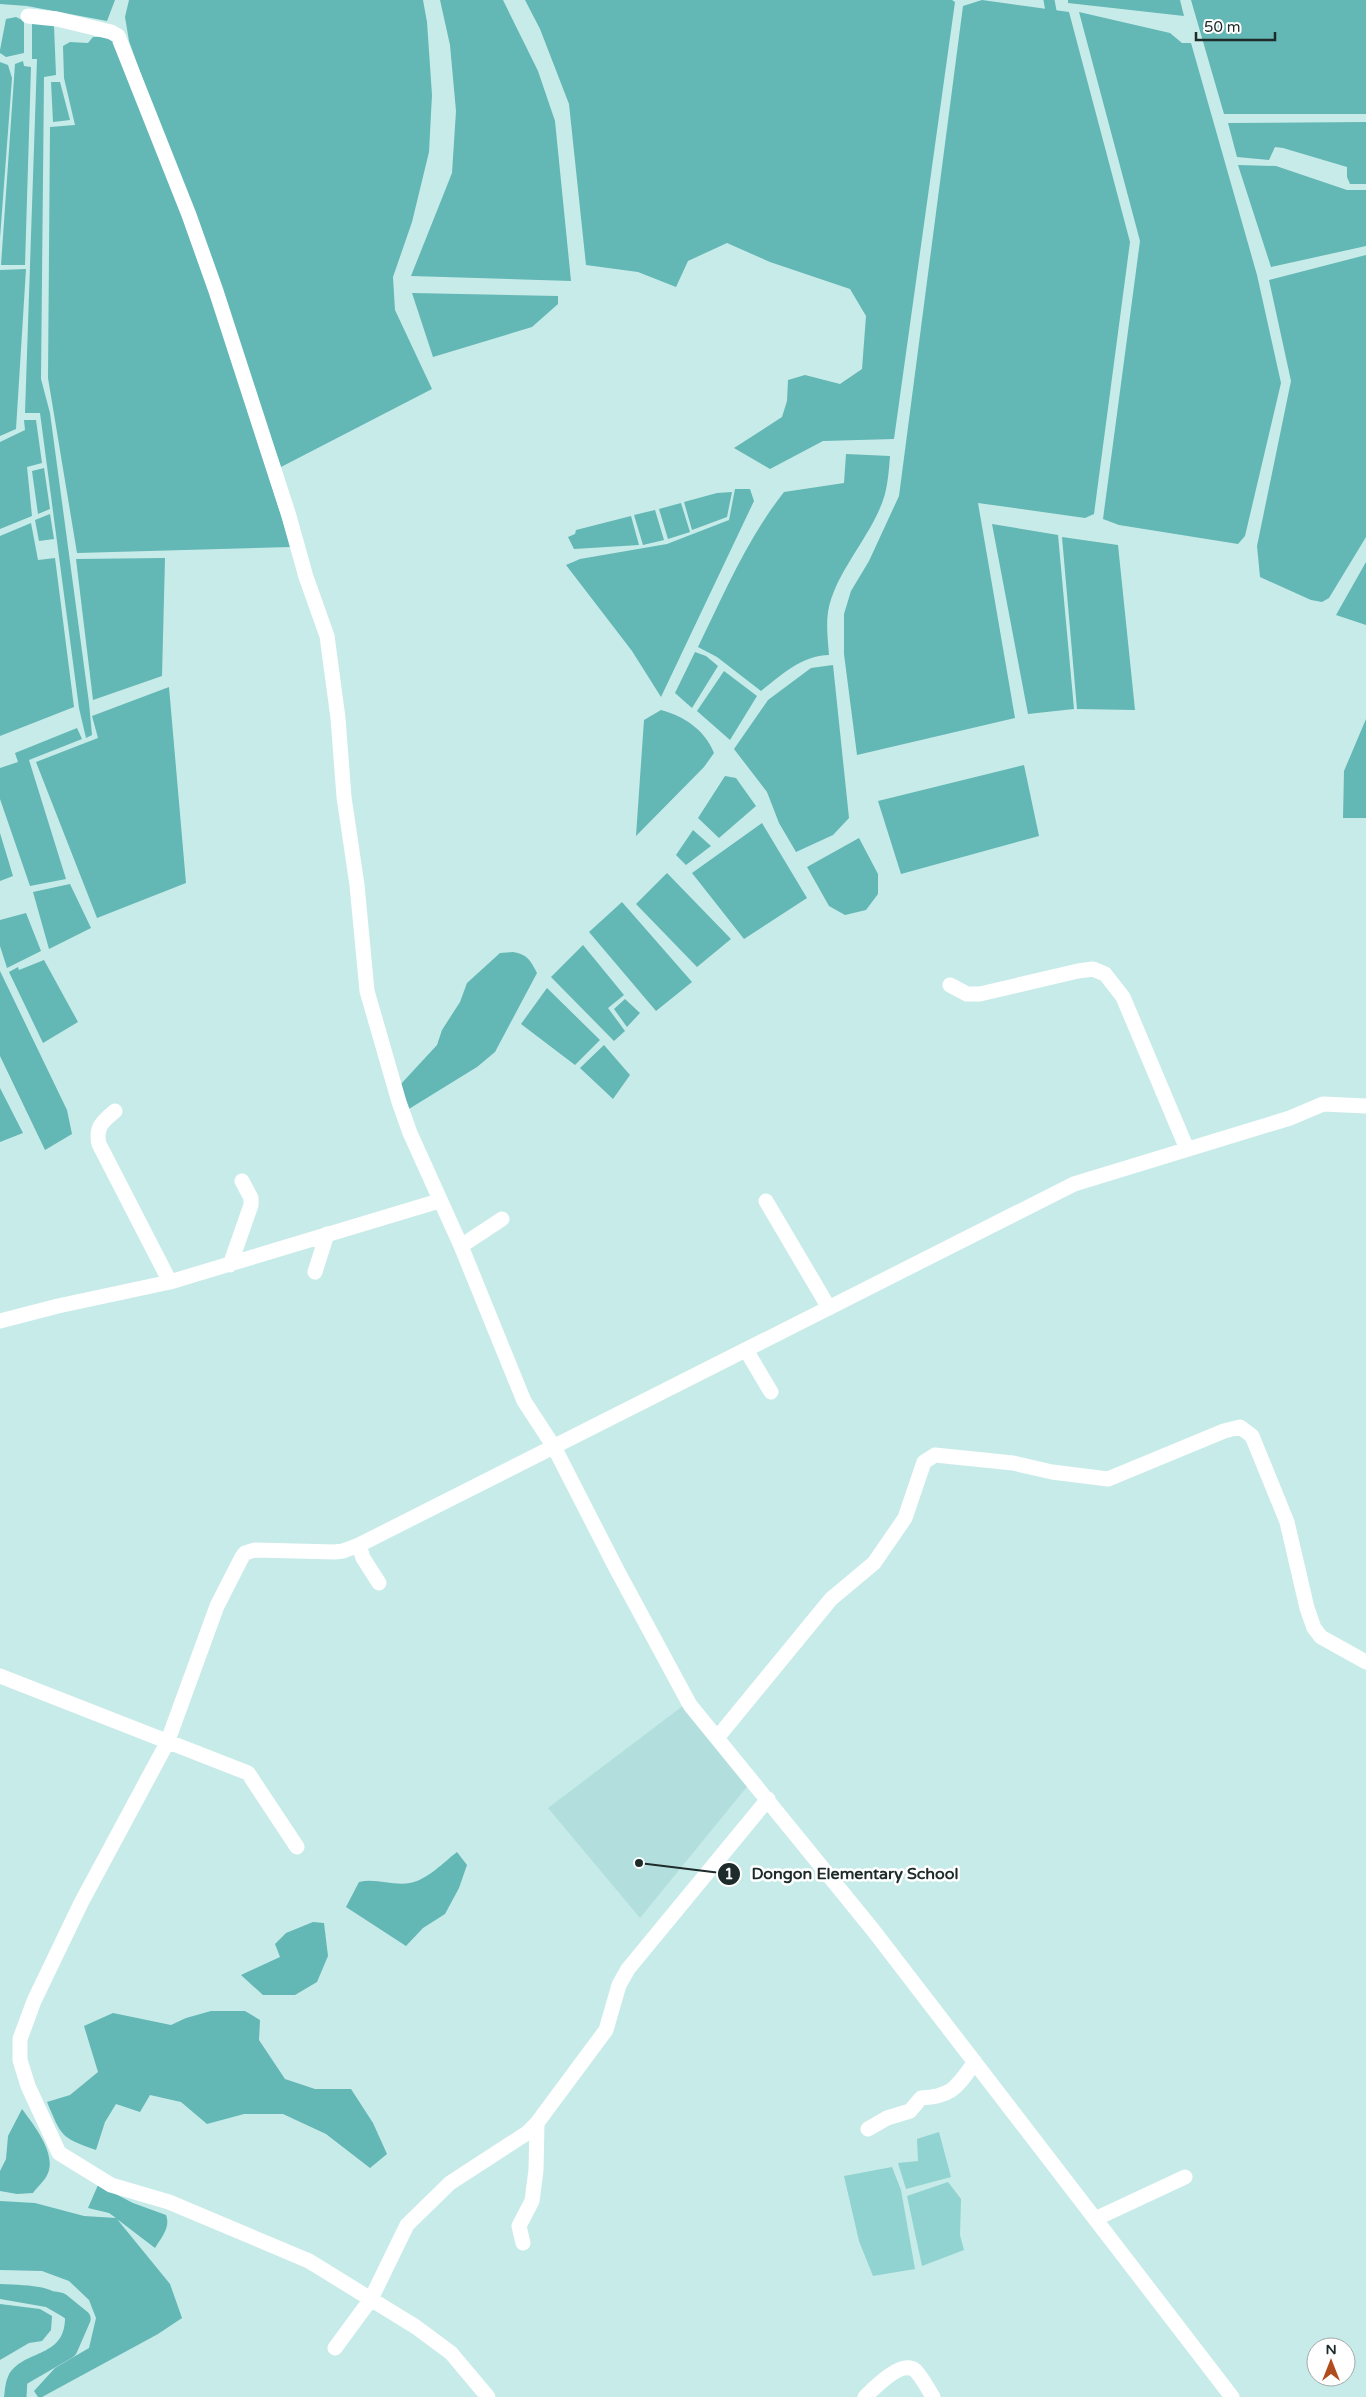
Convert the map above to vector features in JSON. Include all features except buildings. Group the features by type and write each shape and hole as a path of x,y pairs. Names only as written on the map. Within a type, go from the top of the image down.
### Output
{"street":[{"path":"29,16 56,19 110,32 118,36 216,291 289,516 306,577 327,636 338,718 344,797 358,885 368,991 402,1110 439,1201 461,1246 524,1401 554,1447 617,1570 690,1705 768,1799 975,2062 1232,2397"},
{"path":"950,985 967,994 980,994 1086,970 1093,969 1105,974 1123,996 1187,1149"},
{"path":"488,2397 451,2353 371,2299 309,2261 169,2202 111,2185 59,2153 28,2086 20,2060 20,2039 34,2001 81,1903 167,1743 217,1606 245,1553 255,1550 343,1551 359,1545 1074,1184 1290,1118 1323,1104 1366,1106"},
{"path":"115,1111 98,1127 99,1144 170,1282"},
{"path":"230,1265 251,1205 251,1198 242,1181"},
{"path":"766,1200 829,1308"},
{"path":"0,1322 58,1306 170,1282 439,1201"},
{"path":"461,1246 502,1219"},
{"path":"315,1272 327,1234"},
{"path":"746,1350 771,1392"},
{"path":"717,1738 831,1599 874,1563 905,1518 924,1462 935,1455 1013,1463 1052,1472 1108,1479 1240,1426 1252,1436 1287,1522 1307,1608 1314,1628 1321,1637 1366,1662"},
{"path":"359,1545 363,1558 379,1583"},
{"path":"0,1676 250,1775 296,1847"},
{"path":"335,2348 371,2299 407,2225 450,2183 527,2133 537,2123 606,2030 618,1985 628,1968 768,1799"},
{"path":"868,2129 887,2118 910,2111 921,2098 947,2094 956,2089 975,2062"},
{"path":"523,2243 519,2226 532,2201 536,2170 537,2123"},
{"path":"1096,2218 1184,2176"},
{"path":"865,2397 902,2368 910,2368 916,2371 933,2397"}],"shaded area":[{"path":"0,0 115,0 107,21 27,6 0,4"},
{"path":"129,0 423,0 427,22 432,95 429,152 412,222 393,277 395,310 432,389 281,467 129,41 125,17"},
{"path":"440,0 503,0 538,71 555,121 571,281 411,276 452,173 456,111 450,45"},
{"path":"525,0 952,0 955,2 894,439 823,441 770,469 734,448 782,417 787,401 788,380 805,375 840,384 862,369 866,316 850,289 770,262 727,243 688,261 676,287 638,272 586,265 569,104 540,29"},
{"path":"982,0 1069,12 1130,242 1094,514 1085,518 978,503 1015,718 857,755 844,654 844,614 851,591 869,561 899,496 963,6"},
{"path":"1068,0 1180,0 1184,16 1068,3"},
{"path":"1191,0 1366,0 1366,114 1224,114"},
{"path":"1079,12 1170,33 1182,43 1191,43 1257,275 1281,383 1245,536 1238,544 1119,525 1103,519 1140,241"},
{"path":"16,17 24,21 24,53 6,57 0,53 0,50 6,19"},
{"path":"32,22 44,22 54,26 56,75 44,77 41,379 50,413 89,703 92,735 86,738 79,708 40,413 25,413 37,59 32,59"},
{"path":"93,37 109,37 117,45 211,292 291,547 77,553 48,378 50,127 75,125 64,78 63,46 70,42 88,43"},
{"path":"23,61 24,66 31,67 25,265 1,265 15,64"},
{"path":"0,62 8,65 12,78 0,238"},
{"path":"51,82 60,82 70,120 53,122"},
{"path":"1366,122 1366,184 1350,184 1347,177 1347,167 1283,148 1275,147 1269,160 1237,157 1228,123"},
{"path":"1238,165 1276,166 1347,190 1366,190 1366,246 1271,267"},
{"path":"1366,255 1366,537 1329,598 1322,602 1311,600 1260,577 1257,546 1291,381 1269,280"},
{"path":"26,269 16,429 0,436 0,270"},
{"path":"412,293 558,296 558,304 532,327 433,357"},
{"path":"24,420 36,420 42,463 27,467 32,516 0,529 0,442 25,430"},
{"path":"846,454 890,456 886,489 880,509 846,567 832,597 827,617 829,655 801,662 761,691 717,657 698,647 747,548 784,492 844,483"},
{"path":"44,468 50,509 38,514 32,471"},
{"path":"735,489 750,489 754,501 661,697 632,651 566,565 580,559 667,544 729,520"},
{"path":"732,492 727,517 692,530 684,502 717,493"},
{"path":"681,503 690,532 668,539 659,509"},
{"path":"655,510 664,540 643,545 634,515"},
{"path":"50,514 54,539 39,541 35,520"},
{"path":"631,516 639,545 574,549 568,537 575,534 576,530"},
{"path":"31,523 38,560 55,558 74,707 0,736 0,536"},
{"path":"992,524 1058,535 1074,709 1028,714"},
{"path":"1062,537 1118,545 1135,710 1077,709"},
{"path":"165,558 162,676 93,700 76,559"},
{"path":"1366,562 1366,625 1336,615"},
{"path":"695,652 706,656 718,666 692,708 675,693"},
{"path":"833,665 849,818 833,835 796,852 779,823 767,792 734,749 768,700 811,668"},
{"path":"724,671 757,696 730,740 697,711"},
{"path":"169,687 186,883 97,918 36,762 98,738 92,716"},
{"path":"661,710 678,716 693,725 705,737 714,753 704,767 636,836 644,720"},
{"path":"1366,719 1366,818 1343,818 1344,771"},
{"path":"77,728 82,739 29,760 66,879 30,886 0,799 0,768 18,762 15,753"},
{"path":"1024,765 1039,836 901,874 878,801"},
{"path":"725,776 736,778 756,806 719,838 698,818"},
{"path":"762,823 807,898 744,939 692,873"},
{"path":"693,830 711,846 686,865 676,855"},
{"path":"0,833 13,876 0,881"},
{"path":"859,838 878,874 878,894 866,910 845,915 829,906 807,867"},
{"path":"667,873 731,939 697,967 636,904"},
{"path":"70,884 91,928 49,949 33,892"},
{"path":"622,902 692,982 656,1011 589,932"},
{"path":"26,913 41,951 7,968 0,946 0,920"},
{"path":"583,945 624,995 608,1008 625,1031 614,1041 551,977"},
{"path":"513,952 522,954 528,959 537,973 495,1052 477,1067 404,1112 400,1085 437,1045 442,1030 460,1002 467,983 500,953"},
{"path":"44,960 78,1022 43,1043 9,972 18,967 19,970"},
{"path":"0,971 67,1110 72,1134 45,1150 0,1056"},
{"path":"547,988 600,1040 575,1065 521,1024"},
{"path":"625,999 640,1013 627,1027 614,1009"},
{"path":"604,1045 630,1075 613,1099 580,1068"},
{"path":"0,1088 23,1133 0,1142"},
{"path":"684,1705 750,1783 640,1918 548,1808"},
{"path":"457,1852 467,1865 459,1888 445,1914 423,1928 406,1946 346,1907 359,1882 410,1883 429,1875"},
{"path":"313,1922 324,1923 328,1956 317,1982 295,1995 263,1995 241,1975 280,1957 275,1944 286,1933"},
{"path":"211,2011 245,2011 260,2020 259,2040 285,2079 315,2089 351,2089 373,2123 387,2154 370,2168 326,2134 283,2114 244,2114 207,2124 181,2102 150,2095 140,2112 116,2104 105,2122 96,2150 75,2142 64,2134 47,2102 70,2095 98,2072 84,2026 113,2013 171,2025 186,2018"},
{"path":"22,2109 42,2138 50,2162 46,2176 33,2193 17,2194 0,2191 0,2171 6,2159 8,2136"},
{"path":"939,2132 951,2177 906,2189 898,2163 918,2161 917,2139"},
{"path":"892,2167 901,2190 915,2269 873,2276 859,2241 844,2176"},
{"path":"948,2182 961,2199 960,2235 964,2250 922,2266 907,2196"},
{"path":"98,2185 133,2203 166,2215 166,2228 155,2248 117,2219 170,2284 182,2318 158,2334 42,2397 38,2397 34,2391 55,2368 89,2348 96,2318 89,2300 69,2281 42,2271 0,2270 0,2201 35,2203 84,2216 116,2218 109,2213 88,2208"},
{"path":"0,2284 41,2287 59,2294 76,2308 70,2335 63,2348 26,2370 14,2383 12,2397 4,2397 7,2379 14,2368 50,2348 58,2341 63,2331 65,2318 46,2307 0,2299"},
{"path":"0,2304 40,2309 52,2316 51,2330 42,2341 29,2343 0,2360"}],"waterway":[{"path":"1049,0 1053,22"},
{"path":"17,2397 18,2378 68,2349 81,2319 60,2302 55,2301"}],"place":[{"name":"Dongon Elementary School","path":"639,1863"}]}
